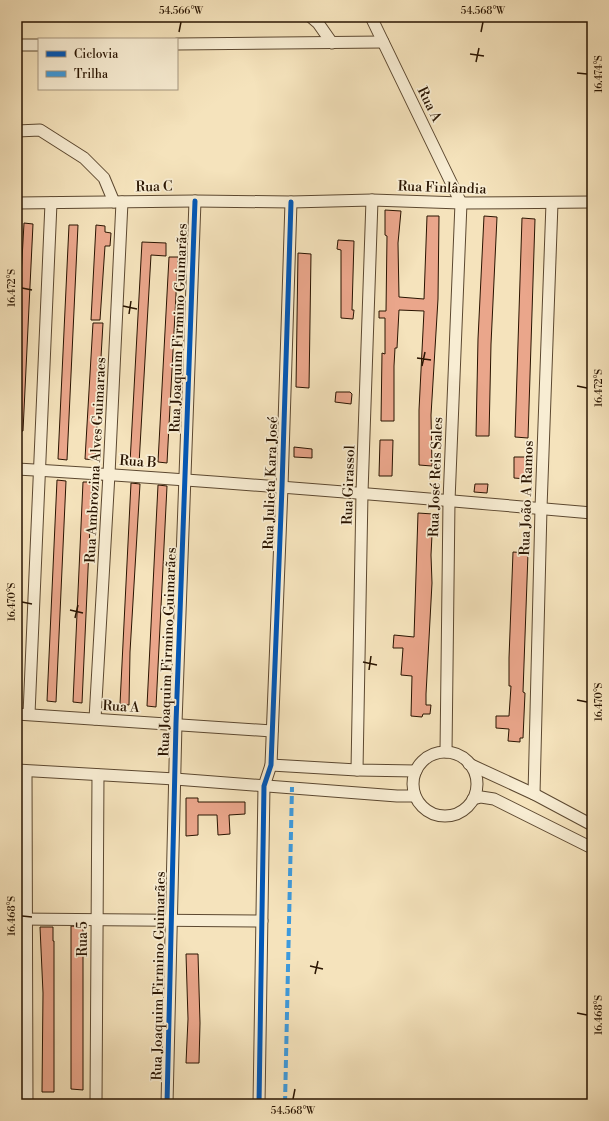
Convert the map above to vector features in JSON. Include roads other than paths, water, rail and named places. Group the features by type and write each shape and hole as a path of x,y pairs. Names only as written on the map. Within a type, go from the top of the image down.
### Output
{"street":[{"name":"Rua A","path":"371,17 461,204"},
{"path":"315,19 332,43"},
{"path":"178,44 383,42"},
{"path":"17,45 38,45"},
{"path":"17,132 40,130 84,158 104,178 118,202"},
{"name":"Rua Finlândia","path":"290,202 372,200 461,204 592,202"},
{"name":"Rua Girassol","path":"357,770 362,493 372,200"},
{"name":"Rua C","path":"17,203 195,201 290,202"},
{"name":"Rua Joaquim Firmino Guimarães","path":"167,1104 174,779 195,201"},
{"name":"Rua Ambrozina Alves Guimaraes","path":"95,719 110,474 118,202"},
{"name":"Rua Julieta Kara José","path":"258,1104 264,786 271,765 282,487 290,202"},
{"path":"29,714 51,203"},
{"name":"Rua João A Ramos","path":"534,794 541,508 552,203"},
{"name":"Rua José Reis Sales","path":"446,752 448,501 461,204"},
{"name":"Rua B","path":"17,469 110,474 362,493 592,513"},
{"name":"Rua A","path":"17,714 176,723 272,731"},
{"path":"592,825 534,794 469,764 455,754 446,752 432,755 425,759 416,771 413,783 415,796 426,810 443,815 460,812 473,800 481,797 494,799 592,848"},
{"path":"469,764 474,772 476,782 473,800"},
{"path":"271,765 357,770 416,771"},
{"path":"27,1104 22,919 21,770 415,796"},
{"name":"Rua 5","path":"96,1104 98,775"},
{"path":"22,919 262,921"}]}
